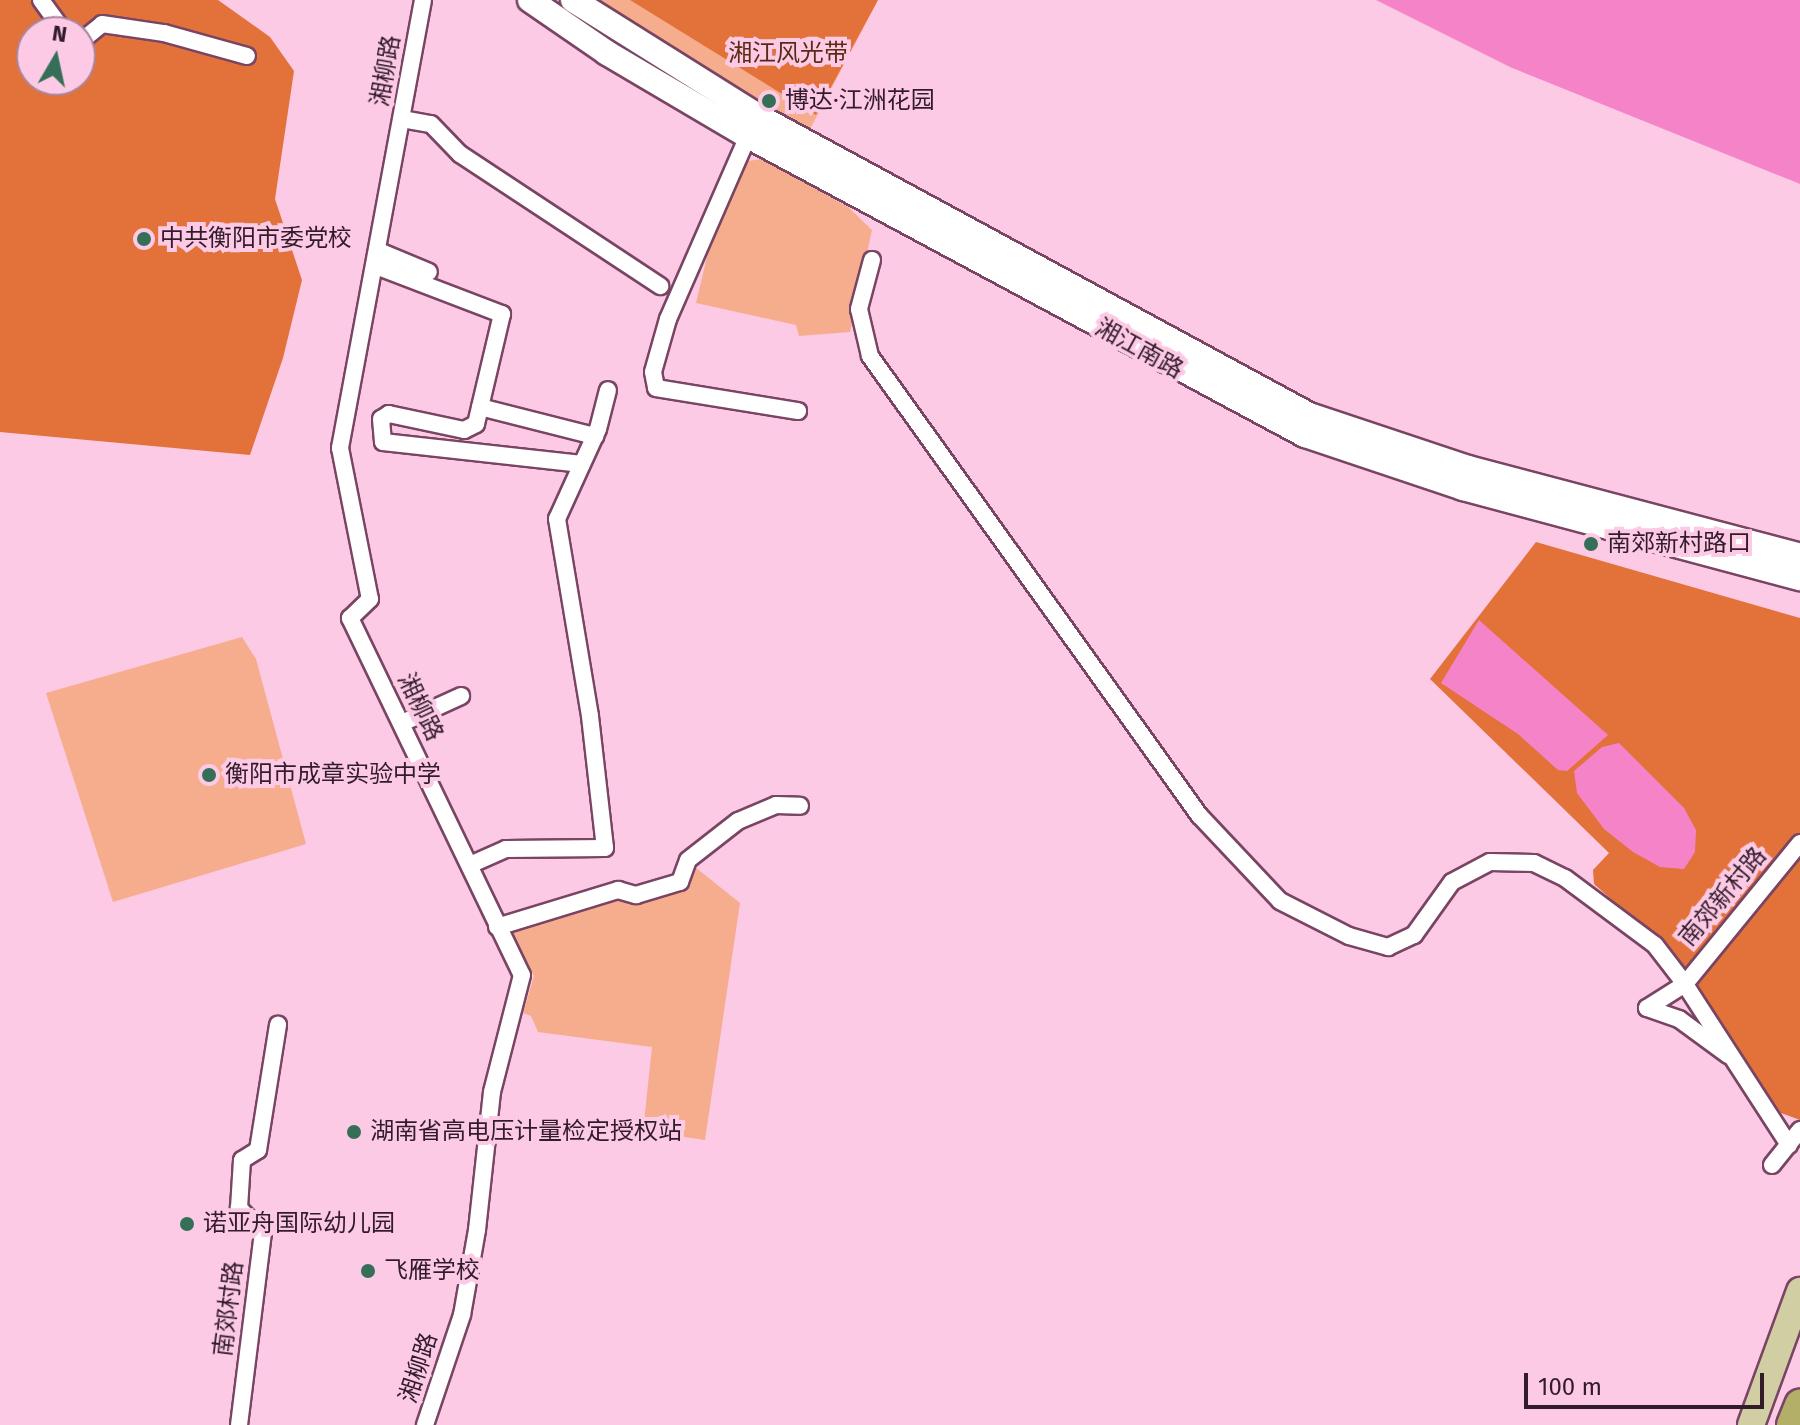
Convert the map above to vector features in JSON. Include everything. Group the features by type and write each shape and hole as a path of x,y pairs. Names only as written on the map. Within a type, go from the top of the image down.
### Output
{"highway":[{"path":"1792,1425 1800,1405"}],"main road":[{"name":"湘江南路","path":"530,0 607,53 748,136 1305,435 1437,481 1800,578"},
{"name":"湘江南路","path":"573,0 763,119 1309,415 1468,468 1800,556"},
{"path":"1751,1425 1800,1291"}],"street":[{"name":"湘柳路","path":"423,0 378,258 340,448 370,599 350,618 472,864 497,927 522,975 492,1092 477,1230 462,1315 425,1425"},
{"path":"96,29 102,24 164,33 247,56"},
{"path":"402,119 431,124 460,154 660,286"},
{"path":"748,136 668,319 653,372 656,388 798,411"},
{"path":"378,258 416,272 502,314 476,424 464,430 384,415 380,439 582,464"},
{"path":"872,260 859,309 870,356 1199,815 1280,901 1349,936 1388,947 1414,935 1452,882 1490,862 1534,863 1565,878 1655,945 1685,984 1647,1008 1689,1026 1744,1069"},
{"path":"472,864 506,849 605,848 590,716 557,519 595,436 608,390"},
{"path":"480,407 595,436"},
{"path":"402,723 461,696"},
{"path":"497,927 588,897 618,890 636,895 680,882 688,860 738,821 776,805 800,806"},
{"name":"南郊新村路","path":"1789,1145 1744,1069 1685,984 1800,843"},
{"name":"南郊村路","path":"239,1425 263,1233 239,1208 242,1160 258,1150 278,1025"},
{"path":"1772,1165 1800,1130"}],"green space":[{"name":"中共衡阳市委党校","path":"0,0 218,0 270,37 294,71 275,199 302,280 283,358 250,455 0,432"},
{"name":"湘江风光带","path":"596,0 878,0 809,131"},
{"name":"湘江风光带","path":"630,0 878,0 816,115"},
{"path":"762,159 848,207 872,230 850,332 799,336 796,325 696,303 715,223 739,171 748,161"},
{"path":"1536,542 1800,618 1800,1120 1781,1113 1667,949 1594,884 1593,870 1609,853 1430,679"},
{"path":"242,637 256,659 306,844 113,902 46,693"},
{"path":"695,867 740,903 705,1140 643,1131 652,1047 538,1032 531,1016 523,1013 534,976 510,933 575,908 616,898 635,904 686,890"}],"shaded area":[{"path":"1376,0 1800,0 1800,184 1510,67"},
{"path":"1479,620 1608,735 1567,771 1558,770 1518,734 1441,683"},
{"path":"1619,743 1684,808 1696,830 1695,852 1684,869 1660,867 1633,852 1604,829 1577,793 1574,771 1602,747"}],"place":[{"name":"博达·江洲花园","path":"769,101"},
{"name":"中共衡阳市委党校","path":"144,239"},
{"name":"南郊新村路口","path":"1591,544"},
{"name":"衡阳市成章实验中学","path":"209,775"},
{"name":"湖南省高电压计量检定授权站","path":"354,1132"},
{"name":"诺亚舟国际幼儿园","path":"187,1224"},
{"name":"飞雁学校","path":"368,1271"}]}
